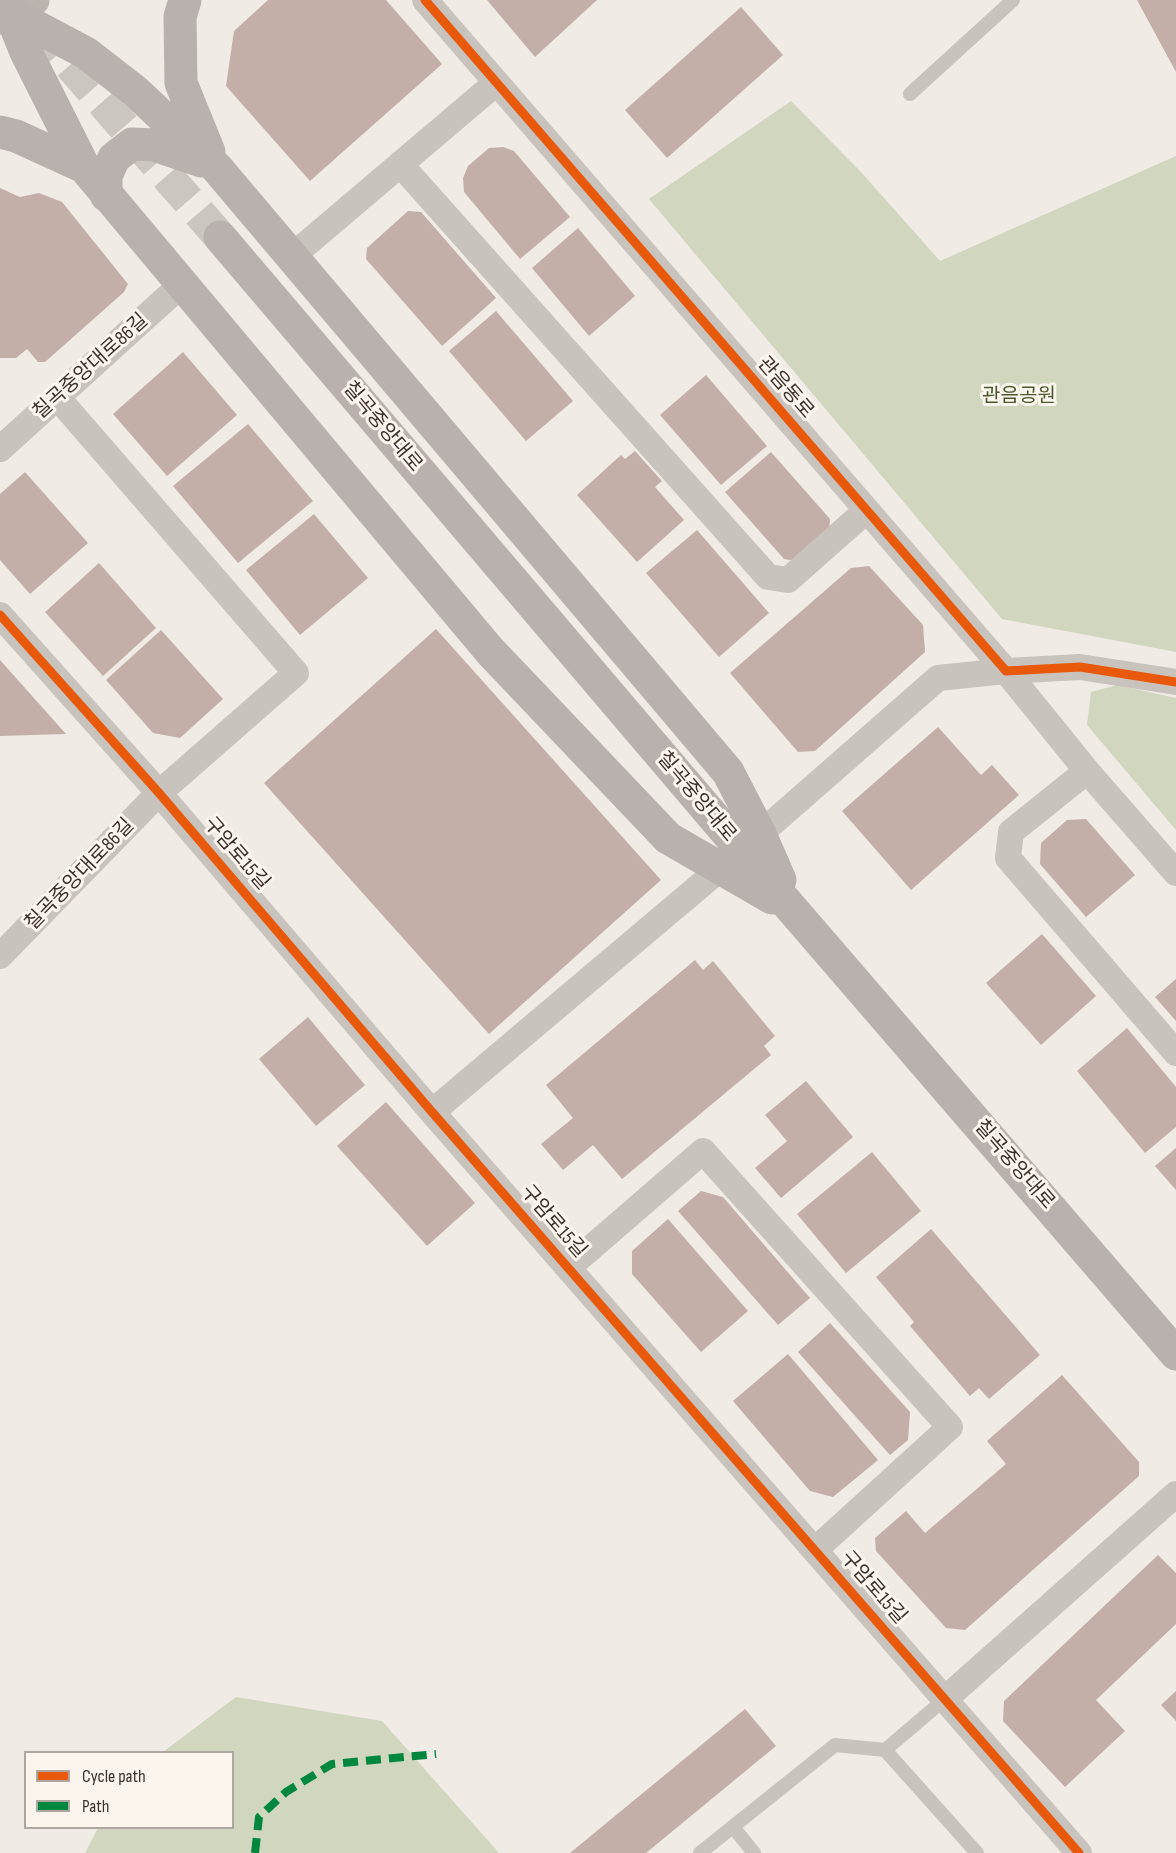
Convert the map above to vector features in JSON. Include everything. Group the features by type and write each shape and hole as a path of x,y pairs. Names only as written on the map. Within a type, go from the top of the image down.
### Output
{"main road":[{"path":"185,0 180,17 181,82 216,167"},
{"path":"10,8 86,53 135,91 216,167 728,772 760,834 792,909"},
{"path":"10,8 26,52 84,167 490,651 668,838 792,909"},
{"path":"0,132 16,136 84,167"},
{"path":"106,195 106,176 114,158 132,144 154,144 216,167"},
{"name":"칠곡중앙대로","path":"220,237 792,909 1176,1354"}],"street":[{"name":"관음동로","path":"425,0 1006,671 1087,771 1176,873"},
{"path":"291,257 496,82"},
{"path":"400,164 768,577 788,580 867,510"},
{"name":"칠곡중앙대로86길","path":"0,449 181,285"},
{"name":"칠곡중앙대로86길","path":"0,956 159,793 296,673 57,398"},
{"name":"구암로15길","path":"0,615 159,793 432,1112 816,1549 1079,1853"},
{"path":"760,834 938,678 1080,667 1176,682"},
{"path":"1087,771 1011,832 1008,858 1176,1053"},
{"path":"432,1112 721,868"},
{"path":"569,1267 703,1151 950,1427 816,1549"},
{"path":"945,1699 1176,1494"}],"lane":[{"path":"910,94 1013,0"},
{"path":"885,1750 945,1699"},
{"path":"700,1853 835,1745 885,1750 977,1853"},
{"path":"733,1827 754,1853"}],"green space":[{"name":"관음공원","path":"791,101 861,172 940,261 1176,156 1176,652 1002,619 649,199"},
{"path":"1117,685 1176,698 1176,830 1087,725 1091,692"},
{"path":"236,1697 382,1721 499,1853 85,1853 97,1829 234,1829 234,1751 164,1751"}],"building":[{"path":"268,0 386,0 442,64 310,181 226,86 234,31"},
{"path":"487,0 597,0 535,57"},
{"path":"1137,0 1176,0 1176,72"},
{"path":"741,7 783,55 667,158 625,110"},
{"path":"503,147 514,151 570,217 520,259 464,192 463,178 468,166 489,148"},
{"path":"0,188 20,197 39,193 62,202 128,284 124,292 45,362 38,362 27,349 16,358 0,358"},
{"path":"408,211 421,212 496,298 442,346 366,259 367,248"},
{"path":"578,228 635,296 589,336 532,268"},
{"path":"496,311 573,401 526,441 449,351"},
{"path":"183,352 237,415 167,476 113,414"},
{"path":"706,375 767,446 721,485 660,415"},
{"path":"248,424 313,501 238,563 173,486"},
{"path":"635,451 662,481 655,487 684,520 637,562 577,495 621,455 625,459"},
{"path":"771,452 830,519 829,533 797,561 784,559 725,492"},
{"path":"25,472 88,543 30,594 0,560 0,494"},
{"path":"314,514 368,578 300,635 246,570"},
{"path":"697,530 769,613 719,657 646,573"},
{"path":"99,563 156,628 103,676 45,612"},
{"path":"869,566 923,625 925,652 815,751 798,752 730,673 851,568"},
{"path":"436,629 661,880 489,1034 264,783"},
{"path":"161,630 223,699 180,738 153,733 106,680"},
{"path":"0,660 66,734 0,736"},
{"path":"938,727 981,775 992,765 1019,795 911,890 842,811"},
{"path":"1086,819 1135,875 1086,917 1040,864 1041,843 1067,820"},
{"path":"1042,934 1096,996 1041,1045 986,983"},
{"path":"695,960 703,970 713,961 775,1036 764,1046 771,1055 622,1179 593,1145 563,1170 541,1144 573,1118 546,1085"},
{"path":"1176,979 1176,1021 1155,997"},
{"path":"308,1017 365,1085 316,1126 259,1059"},
{"path":"1127,1028 1176,1087 1176,1127 1145,1153 1077,1071"},
{"path":"806,1081 853,1137 781,1198 755,1168 787,1141 765,1115"},
{"path":"386,1102 475,1203 427,1246 337,1146"},
{"path":"1176,1148 1176,1190 1155,1166"},
{"path":"872,1152 921,1211 846,1273 797,1214"},
{"path":"701,1191 723,1197 810,1298 778,1325 678,1211"},
{"path":"668,1219 748,1311 701,1352 632,1274 632,1251"},
{"path":"931,1229 1040,1355 989,1399 979,1388 970,1396 910,1326 914,1322 876,1277"},
{"path":"830,1323 910,1412 908,1440 890,1455 798,1352"},
{"path":"788,1354 878,1460 833,1497 810,1491 733,1401"},
{"path":"1062,1375 1139,1462 1139,1476 965,1630 946,1628 876,1551 875,1538 906,1511 925,1533 1006,1464 987,1441"},
{"path":"1158,1555 1176,1573 1176,1624 1096,1700 1125,1731 1065,1787 1003,1721 1004,1701"},
{"path":"1176,1691 1176,1721 1161,1705"},
{"path":"745,1709 776,1746 646,1853 570,1853"}],"tunnel":[{"path":"38,28 220,237"}],"marked path":[{"path":"255,1853 259,1817 286,1792 332,1764 436,1754"}],"cycle path":[{"path":"425,0 1006,671 1080,667 1176,682"},
{"path":"0,615 159,793 432,1112 1079,1853"}]}
